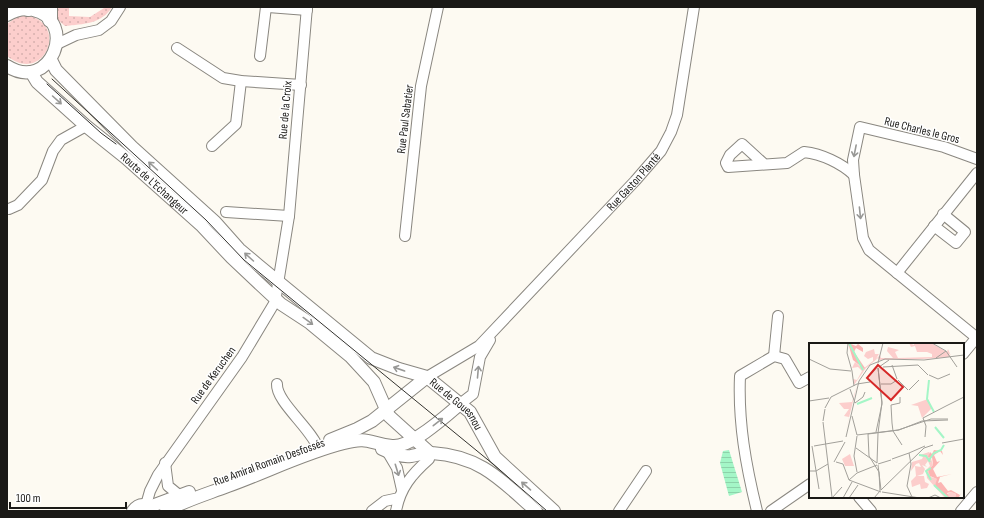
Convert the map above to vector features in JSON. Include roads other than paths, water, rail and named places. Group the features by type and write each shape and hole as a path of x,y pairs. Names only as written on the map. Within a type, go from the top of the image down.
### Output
{"main road":[{"path":"7,66 21,72 38,70 51,60 57,44 52,19 29,8 8,13"},
{"name":"Route de L'Echangeur","path":"51,60 56,70 132,147 215,222 239,248 279,282"},
{"name":"Route de L'Echangeur","path":"31,72 37,82 86,126 126,158 201,225 232,258 276,299"},
{"name":"Rue de Gouesnou","path":"279,282 371,358 399,369 427,376 472,415 496,457 554,511"},
{"path":"276,299 286,308 310,323 350,356 374,382 386,411 430,453"},
{"name":"Rue Gaston Planté","path":"386,411 427,376"},
{"name":"Rue Amiral Romain Desfossés","path":"133,511 139,505 149,508 179,495 318,448 361,439 393,446 415,439 460,404"},
{"name":"Rue Amiral Romain Desfossés","path":"166,511 193,498 227,487 318,448 358,429 386,411"},
{"path":"374,442 379,447 387,451 407,456 430,453 458,456 478,464 502,481 536,511"}],"street":[{"path":"57,44 76,35 100,30 111,21 120,7"},
{"path":"260,56 267,7 307,8"},
{"name":"Rue Paul Sabatier","path":"405,236 421,86 438,7"},
{"name":"Rue Gaston Planté","path":"427,376 474,350 504,321 635,182 661,151 671,132 677,115 694,7"},
{"name":"Rue de la Croix","path":"279,282 288,216 307,8"},
{"path":"52,19 76,35"},
{"path":"177,48 222,78 241,81 301,85"},
{"path":"212,146 236,124 241,81"},
{"path":"8,210 18,205 42,180 53,151 60,140 86,126"},
{"name":"Rue Charles le Gros","path":"854,175 853,160 860,127 944,148 977,159"},
{"path":"764,164 787,163 804,152 813,153 846,167 854,175 863,238 869,250 977,338 964,353"},
{"path":"897,274 977,173"},
{"path":"226,212 288,216"},
{"path":"934,226 956,243 965,232 943,214"},
{"name":"Rue de Keruchen","path":"149,508 153,484 165,464 242,357 273,308 279,282"},
{"path":"774,356 778,316"},
{"name":"Rue Gaston Planté","path":"460,404 473,394 480,357 504,321"},
{"path":"757,511 742,440 739,400 740,376 774,356 785,359 799,383 809,378"},
{"path":"277,384 281,398 313,437 318,448"},
{"path":"387,451 397,468 400,494"},
{"path":"396,511 400,494 414,472 430,459 430,453"},
{"path":"165,464 168,486 179,495"},
{"path":"619,511 646,471"},
{"path":"771,511 809,485"},
{"path":"961,511 977,492"},
{"path":"372,511 385,501 400,494"},
{"path":"860,498 871,511"}],"tram line":[{"path":"52,79 206,220 244,260 493,464 547,511"},
{"path":"47,84 101,133 116,144"}]}
